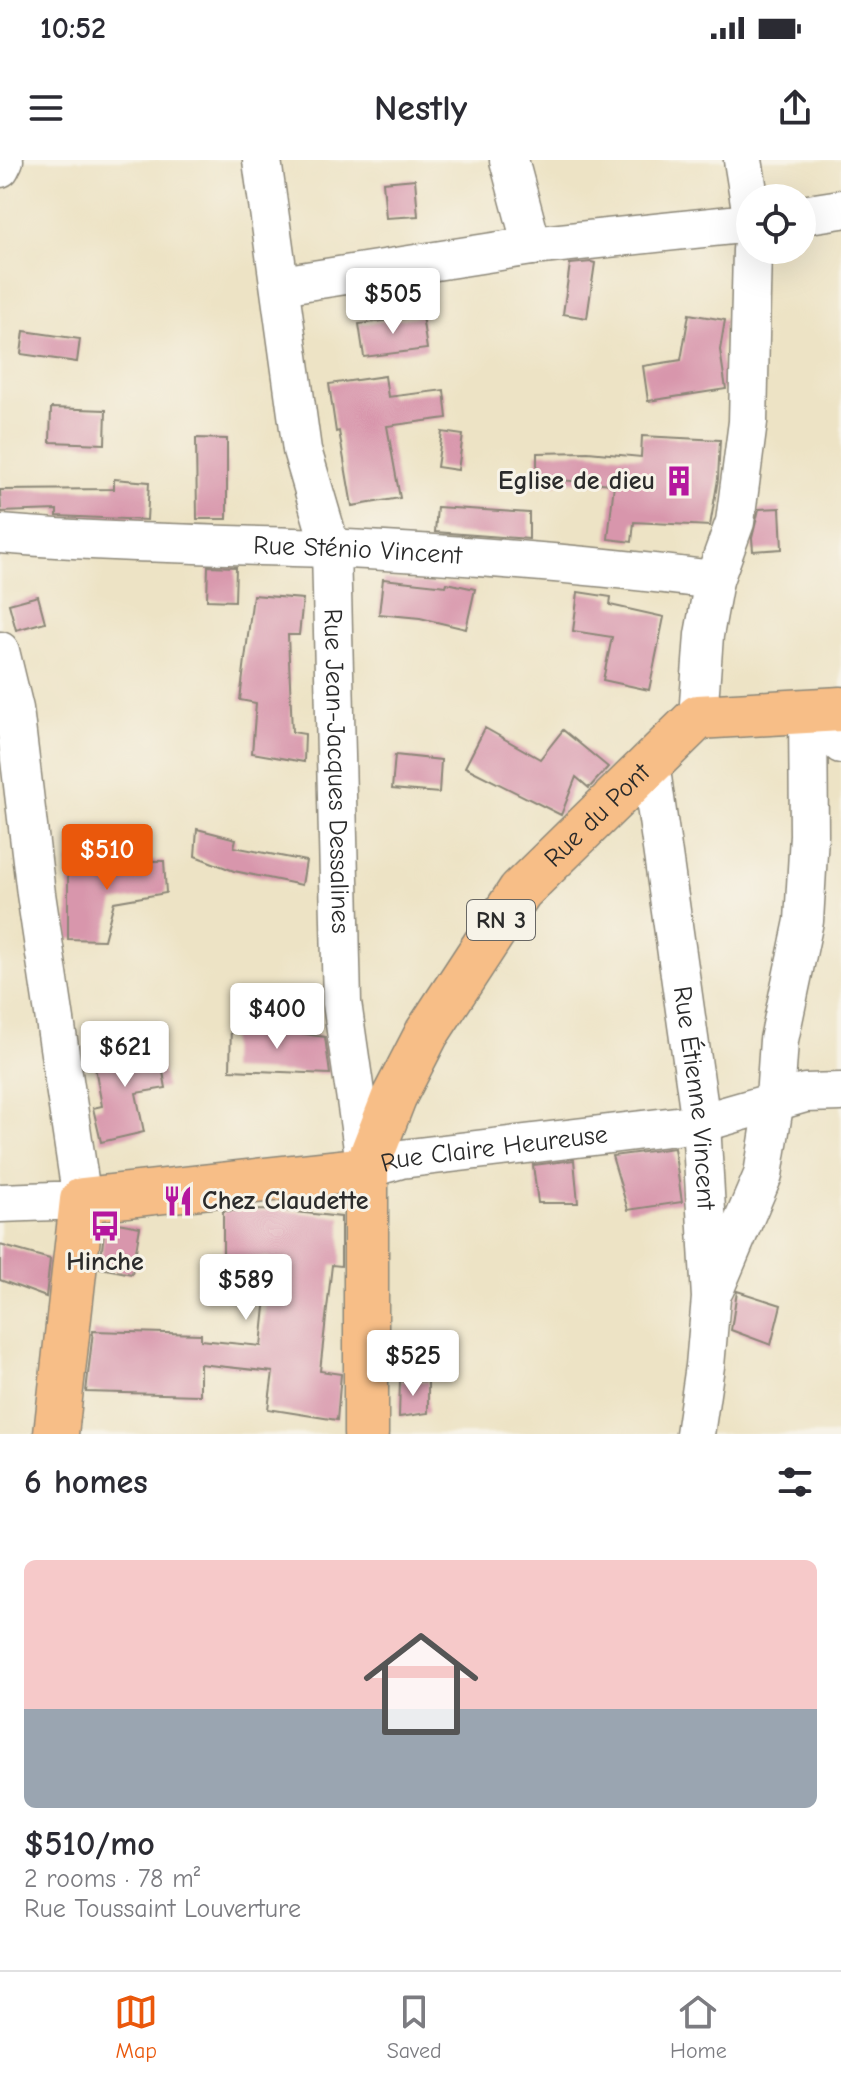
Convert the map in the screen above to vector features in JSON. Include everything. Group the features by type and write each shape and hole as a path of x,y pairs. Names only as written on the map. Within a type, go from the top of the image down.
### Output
{"main road":[{"name":"Rue du Pont","path":"366,1169 394,1097 427,1033 520,891 698,717"},
{"path":"698,717 831,718"},
{"name":"Rue Claire Heureuse","path":"82,1200 366,1169"},
{"name":"Rue Jean-Jacques Dessalines","path":"366,1169 366,1434"},
{"path":"56,1434 82,1200"}],"street":[{"path":"0,168 4,160"},
{"name":"Rue Jean-Jacques Dessalines","path":"262,160 302,450 331,549 342,1003 366,1169"},
{"path":"509,160 532,246"},
{"path":"743,160 747,184"},
{"path":"816,213 841,209"},
{"path":"281,285 532,246 736,224"},
{"path":"698,717 704,635 714,580 735,522 748,422 752,264"},
{"name":"Rue Sténio Vincent","path":"0,534 69,540 331,549 599,565 714,580"},
{"path":"0,651 14,709 36,894 82,1200"},
{"path":"711,1298 763,1175 775,1099 779,1040 804,921 809,835 831,718"},
{"name":"Rue Étienne Vincent","path":"650,763 701,1123 711,1298 695,1434"},
{"name":"Rue Claire Heureuse","path":"366,1169 401,1159 701,1123 775,1099 805,1093 841,1092"},
{"name":"Rue Claire Heureuse","path":"0,1203 82,1200"}],"building":[{"path":"415,179 418,216 386,218 383,182"},
{"path":"595,263 587,318 563,314 570,264"},
{"path":"689,314 725,320 720,350 726,389 648,401 643,366 681,360"},
{"path":"422,316 427,349 364,357 359,324"},
{"path":"24,331 80,339 77,362 21,354"},
{"path":"385,376 388,397 444,390 447,418 387,426 400,498 352,506 329,384"},
{"path":"51,408 106,410 105,444 50,442"},
{"path":"442,432 463,435 458,470 437,467"},
{"path":"642,436 720,440 718,479 710,526 634,522 632,542 608,539 614,484 558,480 558,485 537,482 537,453 588,452 641,457"},
{"path":"196,438 227,439 227,519 197,519"},
{"path":"114,479 149,482 147,520 57,516 57,510 1,512 0,490 114,489"},
{"path":"437,507 529,513 529,539 435,532"},
{"path":"780,508 782,549 753,551 752,538 759,509"},
{"path":"208,566 236,567 235,601 207,600"},
{"path":"383,579 446,586 447,583 475,589 466,629 420,618 379,614"},
{"path":"578,592 611,597 610,605 664,617 649,690 603,680 612,637 573,631"},
{"path":"253,595 303,599 299,635 288,635 292,732 305,734 304,762 252,753 256,703 240,700"},
{"path":"38,596 45,622 16,630 9,604"},
{"path":"485,728 540,759 563,730 608,767 589,788 576,777 561,815 465,767"},
{"path":"395,755 441,760 439,793 392,789"},
{"path":"197,829 236,839 234,847 306,861 302,885 234,871 195,856"},
{"path":"68,860 164,861 166,893 114,902 104,940 68,939"},
{"path":"231,1023 325,1037 330,1074 230,1070"},
{"path":"158,1045 166,1088 136,1093 144,1132 101,1142 93,1108 102,1106 93,1056"},
{"path":"674,1148 682,1202 628,1210 612,1156"},
{"path":"574,1160 578,1203 538,1203 533,1165"},
{"path":"277,1210 341,1217 341,1266 332,1265 320,1371 341,1374 337,1420 268,1409 273,1372 200,1364 200,1395 86,1392 93,1331 201,1334 201,1340 261,1346 270,1258 223,1258 223,1211"},
{"path":"105,1223 140,1227 132,1274 100,1268"},
{"path":"0,1245 50,1259 46,1297 0,1280"},
{"path":"737,1291 781,1305 771,1345 731,1330"},
{"path":"400,1381 428,1381 428,1413 399,1417"}],"place":[{"name":"Eglise de dieu","path":"679,481"},
{"name":"Chez Claudette","path":"178,1201"},
{"name":"Hinche","path":"105,1226"}]}
